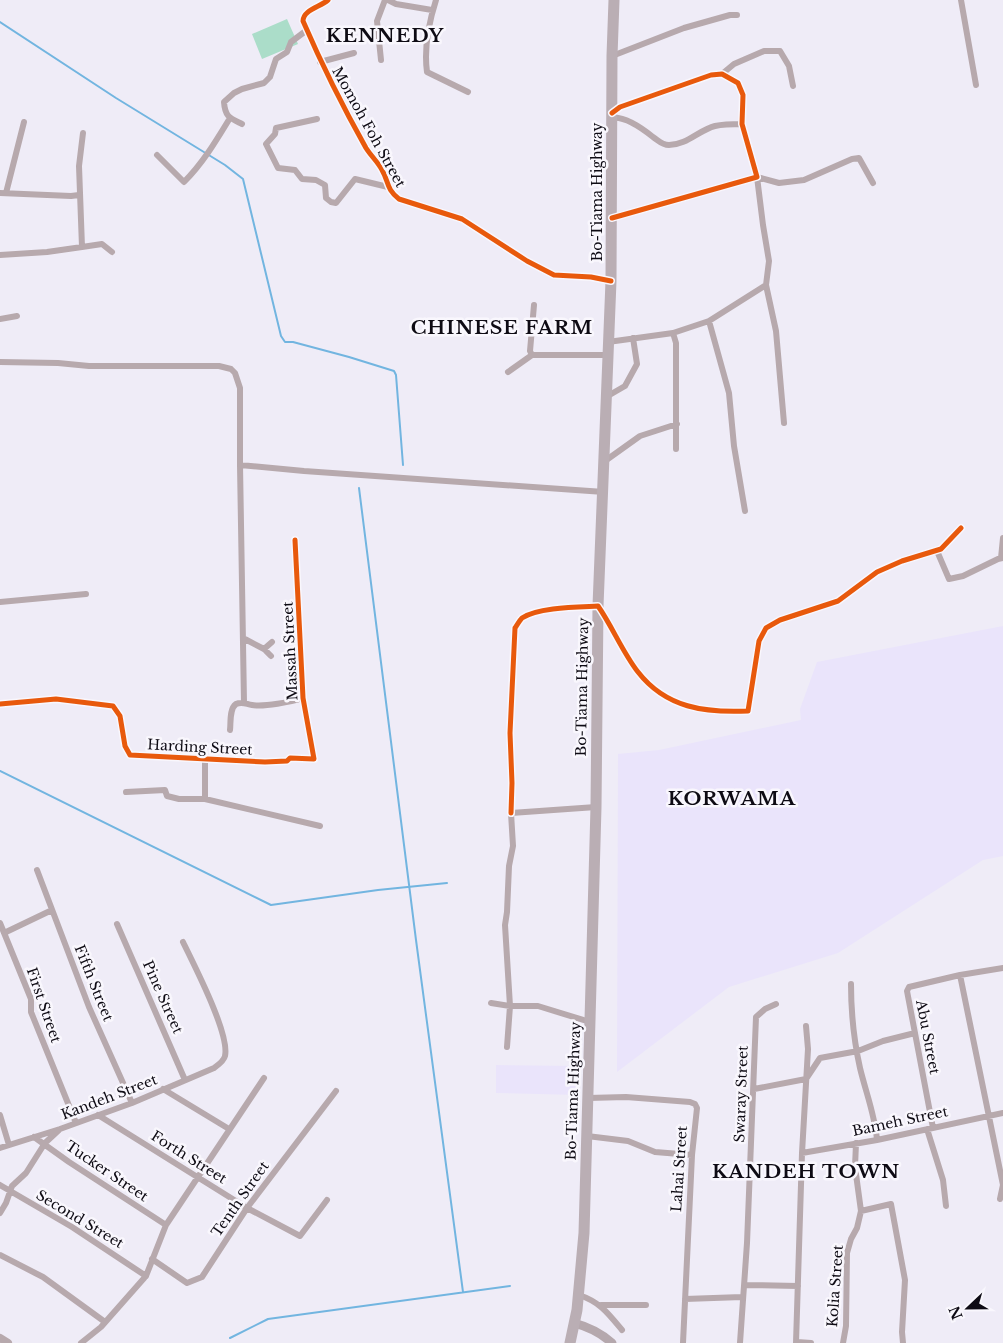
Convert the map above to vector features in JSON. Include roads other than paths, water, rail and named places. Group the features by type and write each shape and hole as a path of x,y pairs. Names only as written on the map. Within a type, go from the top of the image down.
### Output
{"highway":[{"name":"Bo-Tiama Highway","path":"570,1343 579,1295 584,1233 596,807 598,606 611,281 614,0"}],"main road":[{"path":"574,1323 593,1329 612,1343"}],"street":[{"path":"242,124 230,118 225,112 224,102 242,89 264,83 270,77 276,59 287,52 291,42 307,30 303,17 328,0"},
{"path":"380,60 377,21 387,0 396,4 432,10"},
{"path":"436,0 432,10 425,60 427,72 468,92"},
{"path":"961,0 976,85"},
{"path":"612,56 684,28 730,15 737,15"},
{"name":"Momoh Foh Street","path":"307,30 320,62 368,152 382,169 388,188 399,199 462,220 526,261 554,276 591,277 611,281"},
{"path":"722,74 734,64 764,51 780,51 789,66 793,86"},
{"path":"320,62 354,53"},
{"path":"742,124 716,126 703,131 693,138 669,145 660,144 653,136 630,122 612,115 620,107 711,75 722,74 738,83 743,95 742,124 757,177 770,261 766,285 776,331 784,423"},
{"path":"157,155 184,182 193,173 230,118"},
{"path":"317,119 276,128 275,134 266,144 278,168 295,170 302,179 316,180 325,185 326,198 336,203 354,179 388,188"},
{"path":"24,122 3,193 80,195"},
{"path":"82,247 79,166 83,133"},
{"path":"612,218 757,177 779,184 804,180 852,159 859,158 872,183"},
{"path":"0,255 47,252 102,244 112,252"},
{"path":"608,342 673,332 710,321 766,285"},
{"path":"532,355 530,351 534,305"},
{"path":"0,319 17,316"},
{"path":"710,321 729,393 734,446 745,511"},
{"path":"673,332 676,343 676,449"},
{"path":"606,397 625,386 636,364 632,338"},
{"path":"508,372 532,355 608,355"},
{"path":"0,362 58,363 89,366 220,366 231,369 235,373 240,388 244,702"},
{"path":"605,460 640,436 677,424"},
{"path":"240,465 604,492"},
{"path":"507,1047 510,1006 505,925 508,912 509,866 513,846 510,733 515,628 522,618 565,607 598,606 637,671 653,690 674,701 702,711 748,711 759,641 766,628 780,620 838,601 878,572 902,561 941,549 962,528"},
{"path":"937,551 949,579 963,576 1002,558 1003,538"},
{"name":"Massah Street","path":"295,540 303,698 314,759"},
{"path":"0,602 86,594"},
{"path":"243,638 264,649 271,656"},
{"path":"264,649 272,642"},
{"path":"230,730 232,710 236,704 244,702 252,705 292,702 303,698"},
{"name":"Harding Street","path":"0,704 56,699 113,706 120,716 125,746 130,755 265,762 287,761 290,758 314,759"},
{"path":"205,759 205,799"},
{"path":"126,792 165,790 167,796 179,799 205,799 320,826"},
{"path":"512,813 596,807"},
{"name":"Fifth Street","path":"37,870 89,1007 132,1103"},
{"path":"4,932 52,910"},
{"name":"First Street","path":"0,923 31,999 31,1012 76,1123"},
{"name":"Pine Street","path":"117,924 185,1080"},
{"name":"Kandeh Street","path":"0,1148 132,1103 214,1068 223,1060 225,1055 222,1028 184,942"},
{"name":"Abu Street","path":"946,1206 943,1180 930,1128 907,991 910,987 960,975 1003,968"},
{"path":"960,975 1003,1185 1000,1199"},
{"path":"851,984 851,1003 860,1067 876,1126 877,1140"},
{"path":"492,1002 510,1006 538,1006 590,1022"},
{"name":"Swaray Street","path":"742,1297 754,1089 756,1017 765,1009 776,1004"},
{"path":"806,1026 808,1049 802,1153 796,1343 811,1343"},
{"path":"754,1089 806,1079 820,1058 858,1051 883,1041 915,1033"},
{"path":"81,1343 94,1334 146,1276 166,1226 264,1078"},
{"path":"164,1089 230,1129"},
{"name":"Tenth Street","path":"152,1259 187,1283 202,1277 247,1208 336,1091"},
{"name":"Lahai Street","path":"588,1098 626,1097 694,1103 696,1108 683,1343"},
{"name":"Bameh Street","path":"802,1153 877,1140 1003,1113"},
{"path":"0,1115 9,1145"},
{"name":"Forth Street","path":"98,1115 247,1208 294,1234 300,1236 327,1200"},
{"path":"0,1213 12,1186 26,1173 45,1143 60,1129"},
{"path":"586,1136 628,1141 655,1152 692,1155"},
{"name":"Tucker Street","path":"34,1137 166,1226"},
{"name":"Kolia Street","path":"843,1343 846,1326 847,1252 857,1228 861,1211 855,1167 856,1143"},
{"name":"Second Street","path":"0,1185 9,1192 72,1227 146,1276"},
{"path":"861,1211 891,1204 905,1280 903,1343"},
{"path":"0,1255 43,1277 105,1322"},
{"path":"744,1286 798,1286"},
{"path":"579,1295 590,1298 601,1305 622,1330"},
{"path":"685,1299 742,1297 740,1343"},
{"path":"601,1305 646,1305"},
{"path":"0,1338 8,1343"}],"waterway":[{"path":"0,22 116,98 225,165 243,179 281,336 285,342 293,342 394,371 396,375 403,465"},
{"path":"359,488 463,1292"},
{"path":"0,771 271,905 378,890 447,883"},
{"path":"230,1338 268,1319 510,1286"}],"district":[{"name":"KENNEDY","path":"385,35"},
{"name":"CHINESE FARM","path":"502,327"},
{"name":"KORWAMA","path":"732,798"},
{"name":"KANDEH TOWN","path":"806,1171"}]}
